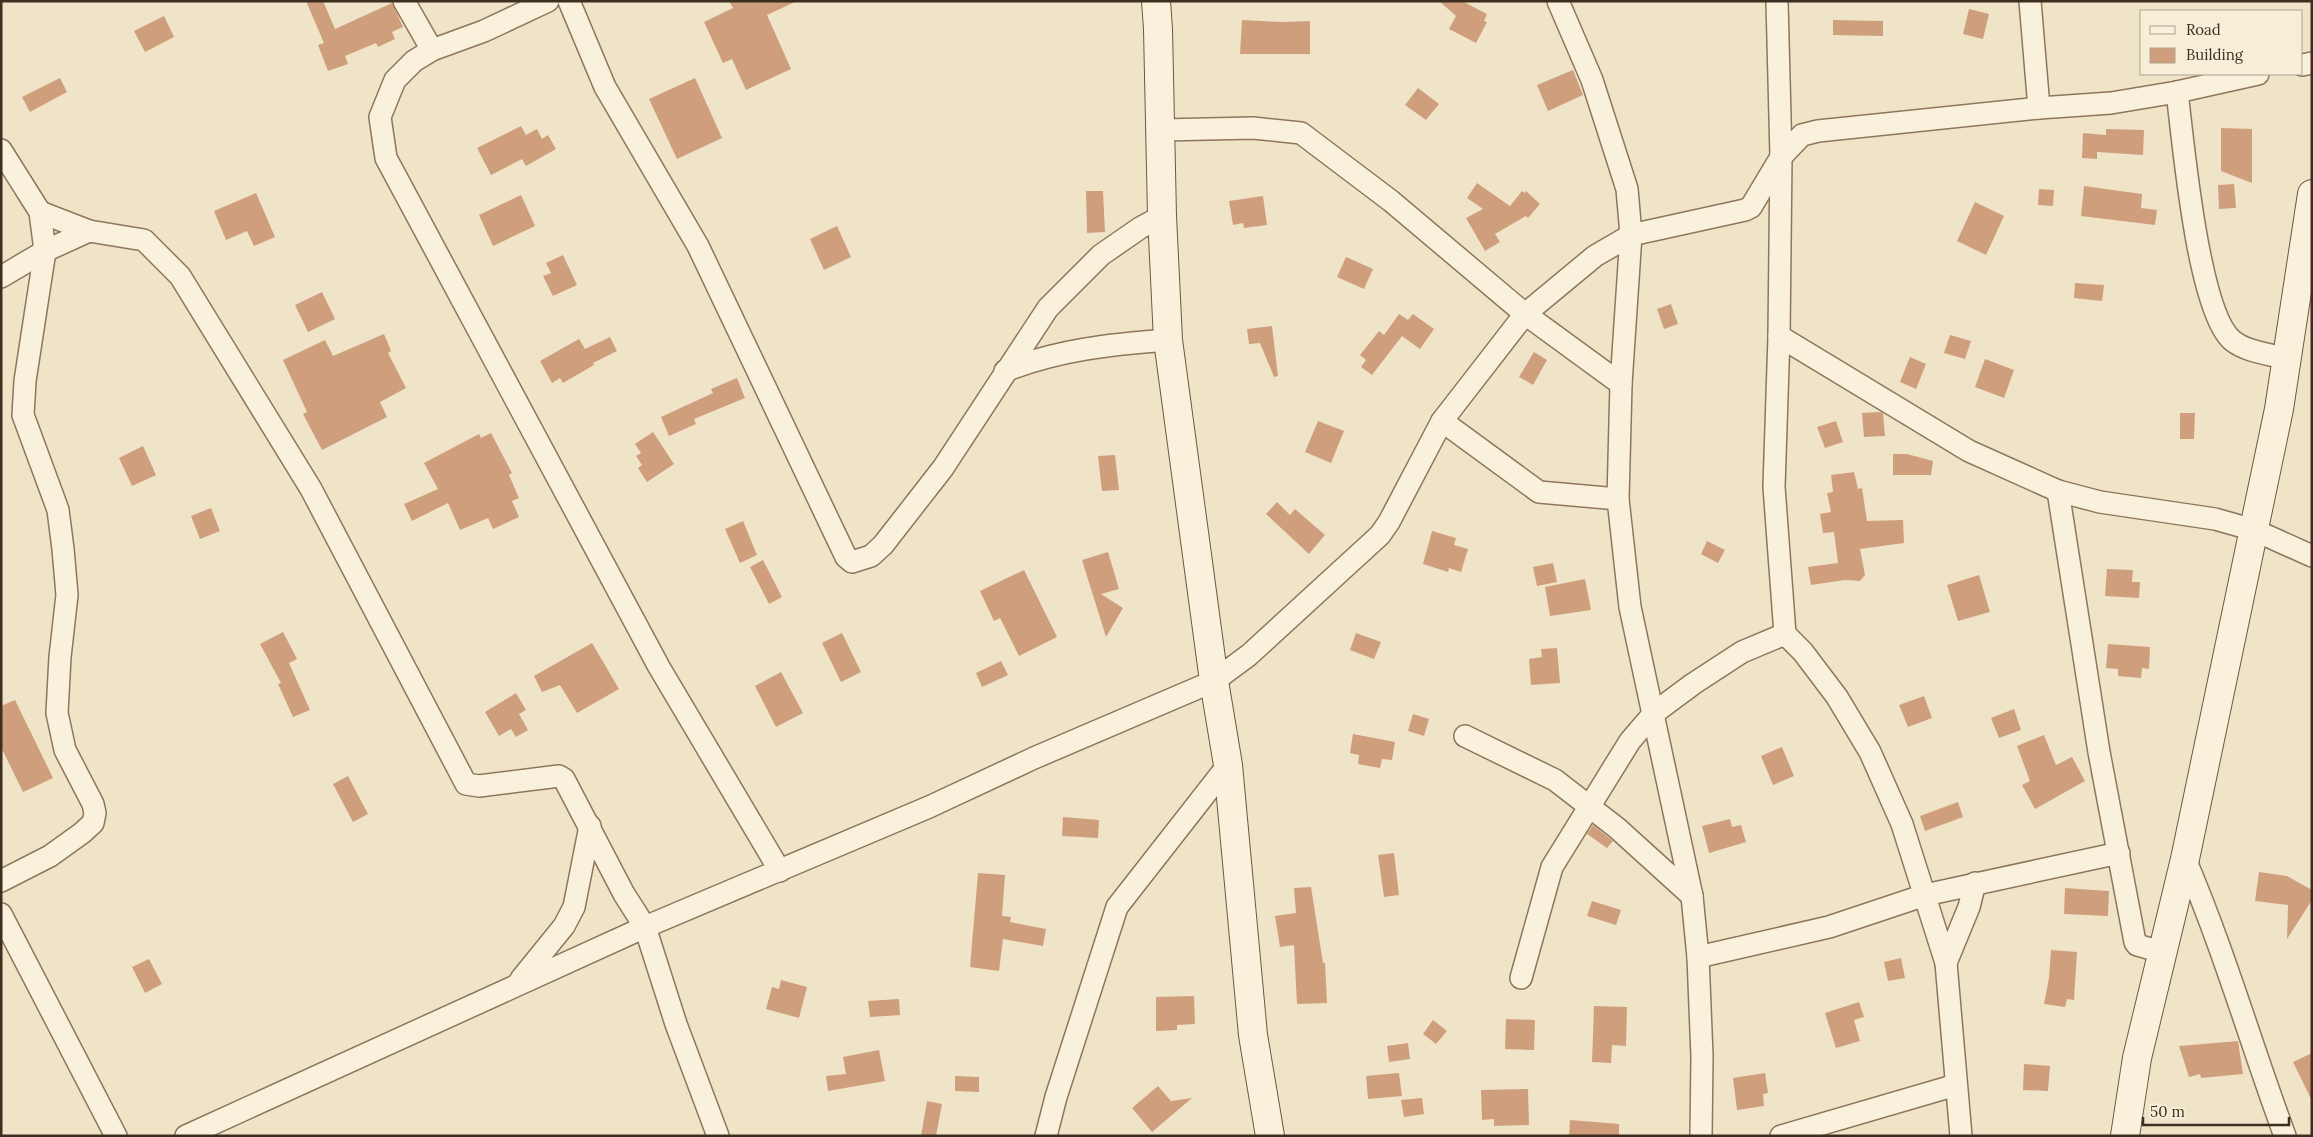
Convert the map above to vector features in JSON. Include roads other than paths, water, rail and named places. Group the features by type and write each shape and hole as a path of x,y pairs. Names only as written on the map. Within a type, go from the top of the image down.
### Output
{"street":[{"path":"404,1 432,50"},
{"path":"548,1 484,31 432,50 414,61 395,80 380,117 386,158 659,668 780,871"},
{"path":"569,1 605,87 698,246 846,557 852,562 871,556 883,545 943,468 1048,308 1101,255 1140,228 1162,216"},
{"path":"1156,1 1162,130 1162,216 1168,340 1214,681 1228,765 1253,1035 1270,1136"},
{"path":"1558,1 1592,80 1625,177 1631,235 1621,384 1618,499 1630,607 1692,896 1698,958 1702,1056 1701,1136"},
{"path":"1777,1 1781,157 1779,336 1774,488 1785,634 1803,652 1837,698 1870,752 1902,824 1946,963 1960,1136"},
{"path":"2030,1 2039,108"},
{"path":"186,1136 517,983 929,807 1034,758 1214,681 1249,655 1380,535 1442,422 1524,314 1595,256 1631,235 1746,210 1751,207 1781,157 1802,135 1808,132 2039,108 2111,103 2177,92 2254,75"},
{"path":"2177,92 2192,216 2215,314 2223,330 2232,341 2242,347 2287,359"},
{"path":"1162,130 1253,128 1301,133 1391,201 1524,314 1621,384"},
{"path":"1,150 40,212 45,251 25,381 23,415 58,510 63,548 67,595 60,658 57,713 65,750 93,804 95,814 93,823 50,856 1,881"},
{"path":"2125,1136 2137,1058 2185,859 2279,409 2312,194"},
{"path":"40,212 89,231 144,240 180,276 310,489 466,784 479,786 559,776 564,779 624,894 645,927 676,1024 718,1136"},
{"path":"1,277 45,251 89,231"},
{"path":"1779,336 1969,452 2058,491 2100,502 2177,512 2254,530 2312,556"},
{"path":"1005,372 1034,360 1088,348 1168,340"},
{"path":"1442,422 1539,492 1618,499"},
{"path":"2058,491 2098,752 2135,942 2162,952"},
{"path":"1521,978 1552,867 1630,741 1654,713 1693,684 1742,652 1785,634"},
{"path":"1465,736 1555,780 1589,805 1692,896"},
{"path":"1046,1136 1056,1097 1117,907 1228,765"},
{"path":"517,983 564,926 574,907 590,826"},
{"path":"1698,958 1829,927 1925,895 2119,853"},
{"path":"2185,859 2221,948 2285,1136"},
{"path":"1946,963 1969,907 1975,883"},
{"path":"1,914 116,1136"},
{"path":"1780,1136 1843,1128 1956,1085"}]}
